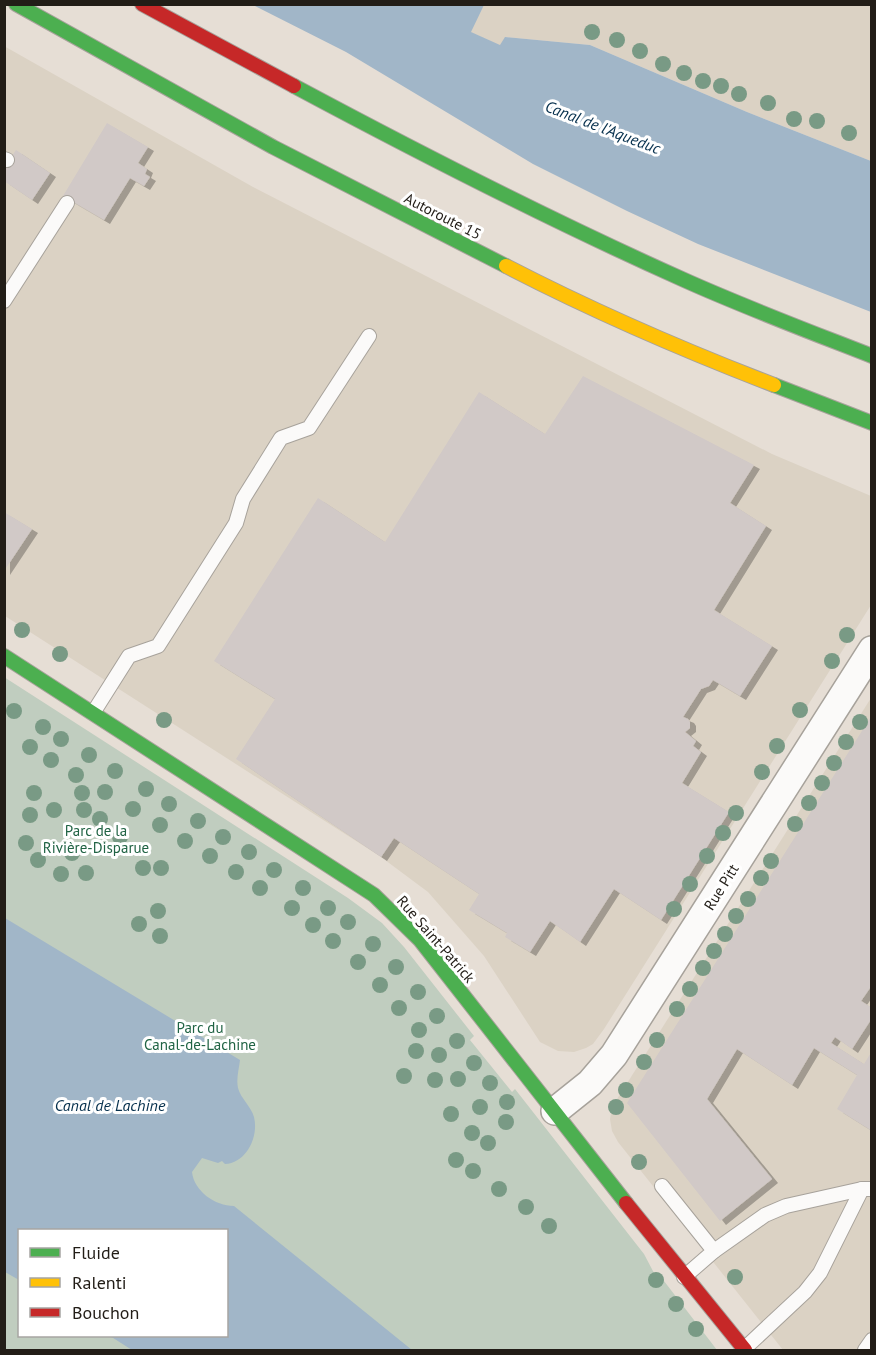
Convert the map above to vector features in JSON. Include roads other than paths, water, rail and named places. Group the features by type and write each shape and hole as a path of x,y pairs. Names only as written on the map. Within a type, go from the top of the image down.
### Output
{"main road":[{"name":"Autoroute 15","path":"16,4 273,147 551,289 705,358 872,423"},
{"path":"142,4 337,111 555,222 762,315 872,356"},
{"name":"Rue Saint-Patrick","path":"4,656 357,882 388,907 436,959 684,1277 744,1350"}],"street":[{"name":"Rue Pitt","path":"555,1111 590,1083 614,1055 872,650"}],"lane":[{"path":"4,301 67,203"},
{"path":"93,713 129,656 158,646 236,522 243,499 281,438 309,428 369,336"},
{"path":"662,1186 714,1251"},
{"path":"684,1277 714,1251 765,1215 786,1206 867,1189"},
{"path":"744,1350 805,1292 820,1273 867,1189"},
{"path":"865,1350 872,1340"}],"water":[{"name":"Canal de l'Aqueduc","path":"253,5 484,5 471,32 500,45 505,37 590,45 747,112 871,161 871,312 698,244 627,211 533,164 346,52"},
{"name":"Canal de Lachine","path":"5,918 240,1060 238,1088 254,1117 253,1140 245,1154 232,1163 225,1164 222,1161 218,1163 202,1158 192,1172 197,1185 213,1200 234,1206 412,1350 132,1350 112,1337 228,1337 228,1229 18,1229 18,1279 5,1272"}],"park label":[{"name":"Parc de la Rivière-Disparue","path":"96,838"},
{"name":"Parc du Canal-de-Lachine","path":"200,1036"}]}
